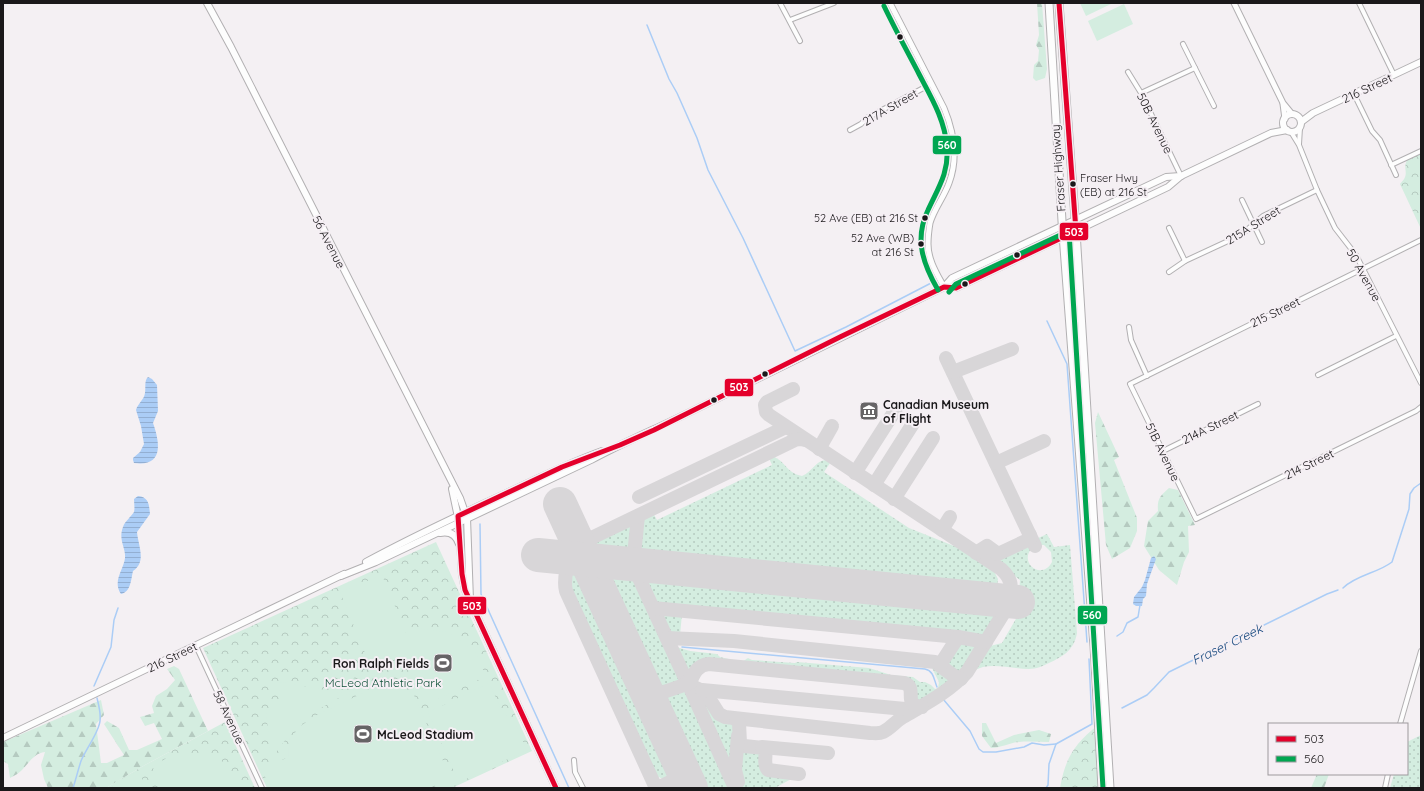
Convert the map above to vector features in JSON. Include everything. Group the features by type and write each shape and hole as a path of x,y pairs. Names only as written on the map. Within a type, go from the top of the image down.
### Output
{"main road":[{"name":"56 Avenue","path":"207,3 231,47 460,498 466,515 470,600"},
{"name":"Fraser Highway","path":"1049,3 1062,226 1094,646 1102,788"},
{"name":"Fraser Highway","path":"1058,3 1076,231 1110,788"},
{"name":"216 Street","path":"1300,125 1313,113 1421,62"},
{"name":"216 Street","path":"1295,115 1313,113"},
{"path":"1295,115 1300,125 1296,131 1289,131 1284,126 1284,120 1287,116 1295,115"},
{"name":"216 Street","path":"1271,133 1284,120"},
{"name":"216 Street","path":"944,287 956,288 1168,187 1181,176 1271,133 1289,131"},
{"name":"216 Street","path":"3,738 341,576 396,546 591,460 654,430 944,287 952,278 1166,177 1181,176"},
{"name":"56 Avenue","path":"451,481 458,519 462,574 465,590 556,788"},
{"name":"216 Street","path":"341,576 376,562 430,536 458,519"},
{"path":"430,536 444,532 452,534 458,540 461,550"}],"street":[{"path":"780,3 800,41"},
{"path":"790,20 834,3"},
{"path":"890,3 950,122 954,148 952,172 949,183 930,222 928,245 931,261 944,287"},
{"path":"1234,3 1283,104 1295,115"},
{"path":"1359,3 1394,75"},
{"path":"1183,44 1214,106"},
{"path":"1141,93 1195,68"},
{"name":"50B Avenue","path":"1128,72 1141,93 1181,176"},
{"name":"217A Street","path":"850,130 861,124 867,118 931,84"},
{"path":"1354,94 1372,131 1380,140 1396,175"},
{"path":"1283,104 1284,120"},
{"name":"50 Avenue","path":"1299,145 1300,125"},
{"name":"50 Avenue","path":"1289,131 1299,145 1317,190 1337,232 1356,255 1421,383"},
{"path":"1391,165 1421,151"},
{"name":"215A Street","path":"1169,272 1186,261 1241,235 1263,216 1317,190"},
{"path":"1242,200 1262,242"},
{"path":"1169,228 1186,261"},
{"name":"215 Street","path":"1130,384 1421,240"},
{"path":"1129,327 1131,340 1146,376"},
{"path":"1318,375 1396,336"},
{"name":"51B Avenue","path":"1130,384 1196,519"},
{"name":"214A Street","path":"1162,451 1258,404"},
{"name":"214 Street","path":"1196,519 1416,411 1421,407"},
{"name":"58 Avenue","path":"196,646 262,788"},
{"path":"1400,723 1421,651"},
{"path":"574,760 575,772 582,788"},
{"path":"1385,788 1388,775"}],"green space":[{"path":"1037,3 1042,3 1047,69 1045,78 1036,81 1033,78 1034,65 1038,61 1039,50 1036,45 1039,35"},
{"path":"1080,3 1113,3 1086,16"},
{"path":"1124,4 1133,24 1097,41 1088,21"},
{"path":"1421,154 1421,229 1400,184 1406,174 1405,167 1407,160"},
{"path":"1098,412 1119,457 1114,460 1137,518 1137,531 1130,548 1112,559 1106,545 1095,423"},
{"path":"772,456 777,458 789,470 802,476 819,462 826,460 830,463 824,472 909,528 964,550 993,569 998,579 997,586 991,591 637,557 641,519 653,513 657,520 772,465 769,458"},
{"path":"1169,488 1178,490 1195,525 1188,526 1189,552 1184,562 1177,585 1159,570 1144,546 1148,521 1158,511 1158,503 1160,498"},
{"path":"634,522 630,556 592,553 589,544"},
{"path":"1047,534 1054,547 1070,545 1077,633 1076,639 1068,652 1064,655 1037,668 1029,669 989,666 982,667 971,672 986,647 1002,643 1017,617 1020,580 996,562 997,558 1030,543 1032,548 1028,554 1028,559 1030,564 1033,568 1043,570 1052,562 1051,552 1044,545 1037,545 1034,540"},
{"name":"McLeod Athletic Park","path":"436,542 532,751 452,788 267,788 203,648"},
{"path":"573,567 580,568 672,769 668,777 663,779 654,775 568,588 570,572"},
{"path":"600,570 634,573 682,680 680,683 657,691 654,689"},
{"path":"641,574 988,608 995,615 991,628 981,638 655,606"},
{"path":"382,575 406,633 414,628 447,632 475,651 486,676 428,704 421,701 400,652 370,665 340,592"},
{"path":"667,612 682,614 680,635 668,635 661,618 661,616"},
{"path":"960,642 979,643 981,645 962,673 954,673 948,668 947,662"},
{"path":"673,646 690,651 717,654 720,657 742,662 748,658 752,660 869,668 891,675 913,677 920,682 925,682 931,685 935,689 938,688 939,682 932,668 940,668 952,681 924,702 918,704 913,700 912,688 907,681 707,663 697,666 688,678"},
{"path":"174,666 179,669 208,731 106,788 48,788 44,779 41,765 45,752 35,756 21,771 10,778 8,764 3,761 3,742 101,700 104,715 96,724 101,763 107,763 124,755 104,724 107,721 119,728 129,750 137,750 162,739 154,723 145,726 140,717 154,713 152,706 156,696 167,689 175,680 167,669"},
{"path":"345,674 363,683 363,685 343,686"},
{"path":"280,682 341,693 367,687 368,690 342,696 298,721 299,722 270,760 267,757 270,752 266,709 280,709"},
{"name":"McLeod Stadium","path":"390,683 413,693 455,788 436,788 432,781 418,788 270,788 262,770 288,757 290,738 303,724 310,721 309,719 365,692 367,694"},
{"path":"489,683 503,713 514,722 527,750 462,781 457,778 428,712 448,703 457,702 456,699"},
{"path":"683,689 703,695 719,718 735,722 733,770 739,788 700,788 659,699 660,696"},
{"path":"225,722 255,788 106,788 145,765"},
{"path":"982,723 986,723 996,743 1014,735 1039,730 1051,734 1049,742 1019,742 991,748 982,736"},
{"path":"1097,726 1102,788 1060,788 1068,760 1072,753 1082,739"},
{"path":"1421,735 1421,788 1390,788 1394,775 1408,775 1408,742"},
{"path":"739,749 763,751 763,767 766,775 793,778 775,788 743,788 738,773"},
{"path":"193,753 221,760 235,778 240,788 164,788 152,766 169,757"},
{"path":"138,771 147,788 111,788 117,781"},
{"path":"1317,775 1329,775 1324,788 1311,788"}],"water":[{"path":"148,377 157,385 158,411 153,423 158,446 155,457 151,461 134,463 133,458 140,452 144,444 141,426 136,410 144,395"},
{"path":"138,496 146,500 149,505 150,514 137,532 141,553 140,563 133,571 129,588 121,594 118,580 125,558 121,536 125,523 134,512 134,499"},
{"path":"1154,556 1156,559 1147,584 1146,596 1143,599 1142,606 1136,606 1133,604 1134,597 1142,587 1151,558"}],"waterway":[{"path":"647,25 669,79 677,93 697,138 708,170 743,238 795,351 846,327 935,281"},
{"path":"1047,321 1067,364 1087,642"},
{"name":"Fraser Creek","path":"1343,588 1354,580 1392,562 1409,509 1410,494 1414,488 1421,483"},
{"path":"480,524 481,594 569,788"},
{"name":"Fraser Creek","path":"1122,708 1147,695 1169,672 1327,594 1338,590"},
{"path":"1117,636 1123,632 1127,623 1138,617 1140,605"},
{"path":"94,686 111,647 114,620 118,608"},
{"path":"682,647 925,669 932,674 937,687"},
{"name":"Fraser Creek","path":"1046,788 1048,785 1049,764 1056,744 1092,724 1089,659"},
{"path":"73,788 81,761 99,725 100,712 97,698"},
{"path":"943,699 970,731 979,749 983,752 996,752 1024,747 1032,743 1044,745 1056,744"}],"taxiway":[{"path":"953,372 1012,349"},
{"path":"946,358 1035,546"},
{"path":"793,389 767,402 765,405 766,412 1001,569 1009,578 1011,585 1007,597 996,600"},
{"path":"855,473 896,409"},
{"path":"874,485 914,422"},
{"path":"819,449 832,426"},
{"path":"639,497 786,427"},
{"path":"894,499 933,438"},
{"path":"656,788 566,591 566,575 572,552 583,542 795,440 805,440"},
{"path":"996,463 1044,441"},
{"path":"638,516 633,565 686,680 692,686 705,692 719,714 725,717 870,733 883,732 900,719 945,692 967,672 1003,614 1004,610 1002,604 996,600"},
{"path":"942,530 950,517"},
{"path":"976,553 987,546 998,554 1030,539 1030,535"},
{"path":"653,608 958,637 986,642"},
{"path":"940,665 958,637"},
{"path":"667,638 734,641 935,662 954,676 961,679"},
{"path":"649,697 690,683 697,670 702,666 709,664 904,683 908,685 910,689 912,703 916,706 922,707"},
{"path":"687,681 735,788"},
{"path":"702,690 916,709"},
{"path":"736,719 739,723 740,743 744,746 764,748 765,765 768,770 799,774"},
{"path":"738,736 735,770 738,782"},
{"path":"762,747 828,753"},
{"path":"657,788 685,775"}],"runway":[{"path":"560,504 691,788"},
{"path":"538,555 1018,602"}],"transit line":[{"name":"503","path":"556,788 465,590 462,574 458,516 562,467 620,445 654,430 944,287 956,288 1076,231 1059,3"},
{"name":"560","path":"884,6 933,100 946,137 947,156 945,173 924,221 921,241 922,251 928,271 938,290"},
{"name":"560","path":"949,292 956,284 1069,231 1103,788"}],"place":[{"name":"Fraser Hwy (EB) at 216 St","path":"1073,184"},
{"name":"52 Ave (EB) at 216 St","path":"925,218"},
{"name":"52 Ave (WB) at 216 St","path":"921,244"},
{"name":"Canadian Museum of Flight","path":"869,411"},
{"name":"Ron Ralph Fields","path":"443,663"},
{"name":"McLeod Stadium","path":"363,734"}]}
